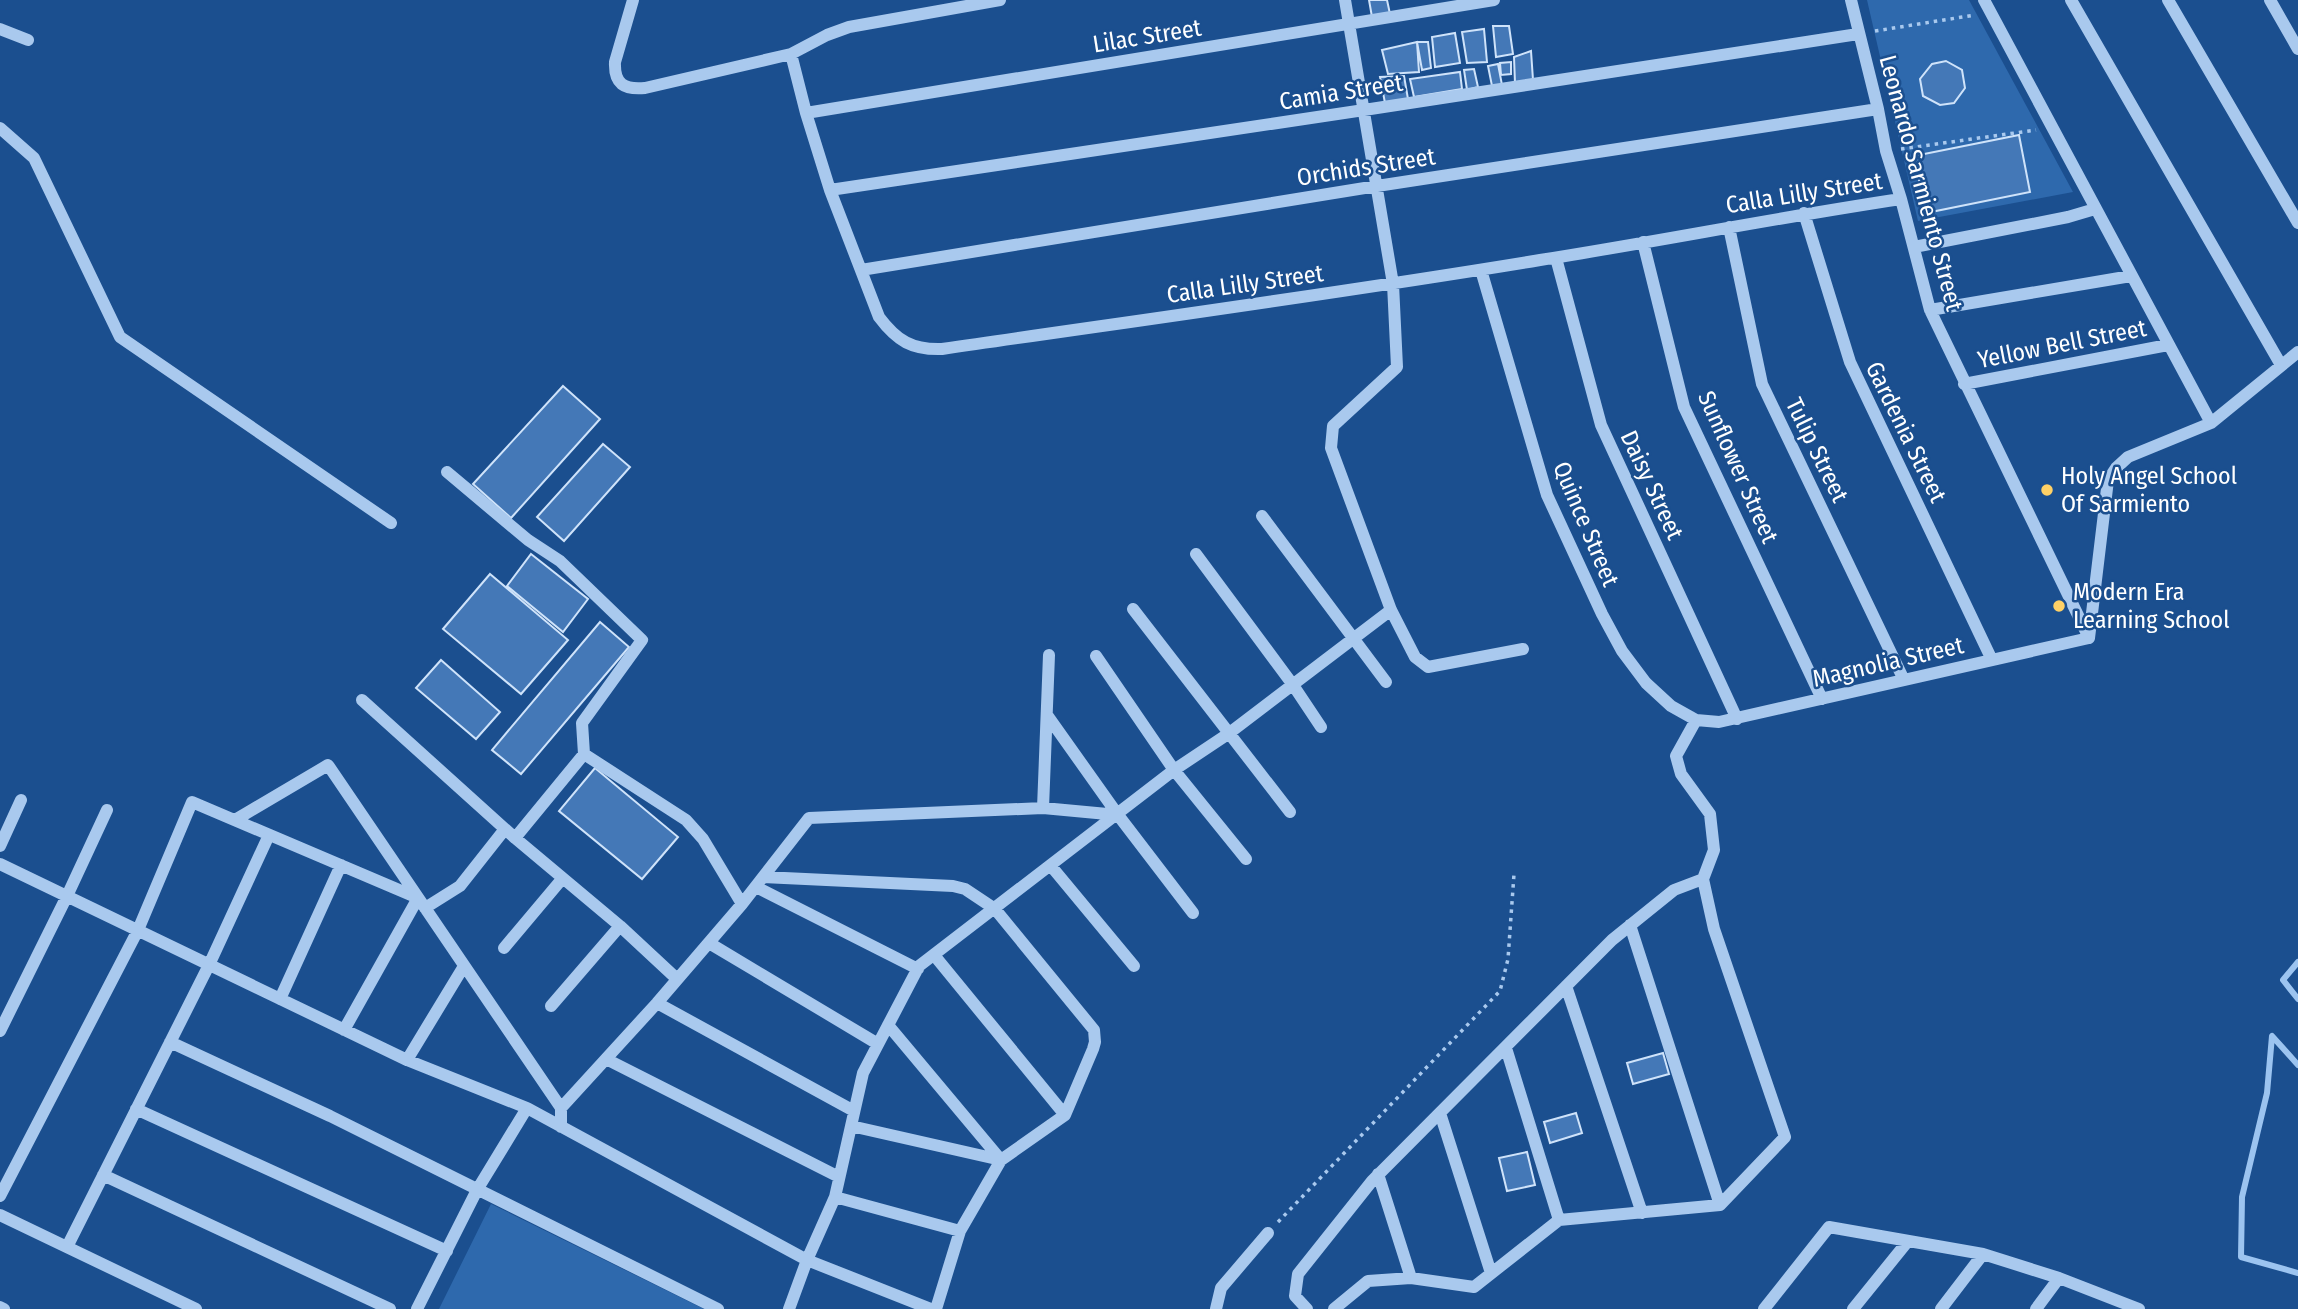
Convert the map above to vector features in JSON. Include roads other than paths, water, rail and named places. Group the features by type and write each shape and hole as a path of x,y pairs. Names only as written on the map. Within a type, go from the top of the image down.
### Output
{"street":[{"path":"633,0 615,62 617,80 634,89 791,54 849,27 1000,0"},
{"path":"1345,0 1393,284 1396,369 1333,426 1331,448 1391,610 1415,657 1428,667 1523,649"},
{"name":"Lilac Street","path":"806,113 1494,0"},
{"name":"Leonardo Sarmiento Street","path":"1851,0 1886,151 1930,310 2089,638"},
{"path":"1984,0 2211,423"},
{"path":"2070,0 2281,365"},
{"path":"2168,0 2298,223"},
{"path":"2270,0 2298,49"},
{"path":"0,29 28,40"},
{"name":"Camia Street","path":"830,190 1858,34"},
{"name":"Calla Lilly Street","path":"791,54 830,190 879,317 891,332 922,350 1393,284 1556,258 1804,213 1901,199"},
{"name":"Orchids Street","path":"861,270 1878,108"},
{"path":"0,128 34,158 120,337 391,523"},
{"path":"1914,247 2068,217 2095,209"},
{"name":"Gardenia Street","path":"1804,213 1850,362 1992,660"},
{"name":"Tulip Street","path":"1729,227 1762,384 1904,680"},
{"name":"Sunflower Street","path":"1643,242 1684,407 1822,699"},
{"name":"Daisy Street","path":"1556,258 1601,425 1737,719"},
{"name":"Quince Street","path":"1481,270 1547,495 1602,614 1622,651 1646,683 1671,706 1696,720"},
{"path":"1930,310 2131,276"},
{"name":"Yellow Bell Street","path":"1964,384 2168,345"},
{"path":"2089,638 2108,480 2116,468 2128,457 2211,423 2298,352"},
{"path":"447,472 528,540 560,561 642,640 582,723 584,754 515,838"},
{"path":"1262,516 1386,682"},
{"path":"1196,554 1321,727"},
{"path":"1133,609 1290,812"},
{"path":"789,1309 807,1260 835,1198 863,1073 918,968 1174,770 1228,734 1391,610"},
{"name":"Magnolia Street","path":"1696,720 1719,722 1737,719 2089,638"},
{"path":"1043,808 1049,655"},
{"path":"1096,656 1174,770 1246,859"},
{"path":"362,700 677,979"},
{"path":"1047,715 1118,815 1193,913"},
{"path":"1334,1309 1368,1282 1411,1278 1474,1287 1559,1220 1720,1205 1785,1137 1714,929 1703,879 1714,850 1710,814 1681,774 1676,756 1696,720"},
{"path":"584,754 686,820 703,839 742,904"},
{"path":"235,820 328,765 561,1108 561,1127"},
{"path":"0,846 21,800"},
{"path":"0,1196 138,930 192,802 341,865 422,903"},
{"path":"561,1108 709,943 809,818 1043,808 1118,815"},
{"path":"0,1031 107,810"},
{"path":"344,1030 422,903 460,886 505,829"},
{"path":"67,1247 209,964 269,835"},
{"path":"0,864 407,1060 527,1108 807,1260 934,1309 960,1231 1000,1160 1065,1115 1093,1049 1094,1030 995,909 965,889 953,886 759,882"},
{"path":"281,999 341,865"},
{"path":"1051,866 1134,966"},
{"path":"504,948 562,879"},
{"path":"1307,1309 1295,1296 1298,1274 1378,1174 1612,940 1674,891 1703,879"},
{"path":"759,882 918,968"},
{"path":"1630,925 1720,1205"},
{"path":"551,1006 620,926"},
{"path":"709,943 878,1044"},
{"path":"934,955 1065,1115"},
{"path":"407,1060 464,966"},
{"path":"1566,986 1642,1213"},
{"path":"657,1003 855,1111"},
{"path":"888,1025 1000,1160"},
{"path":"170,1042 330,1116 718,1309"},
{"path":"1506,1048 1559,1220"},
{"path":"606,1059 839,1177"},
{"path":"417,1309 477,1190 527,1108"},
{"path":"136,1109 447,1251"},
{"path":"1440,1113 1491,1273"},
{"path":"851,1126 1000,1160"},
{"path":"1378,1174 1411,1278"},
{"path":"103,1175 390,1309"},
{"path":"835,1198 960,1231"},
{"path":"0,1214 196,1309"},
{"path":"1764,1309 1829,1227 1983,1254 2059,1278 2139,1309"},
{"path":"1216,1309 1221,1288 1268,1233"},
{"path":"1853,1309 1908,1241"},
{"path":"1941,1309 1983,1254"},
{"path":"2036,1309 2059,1278"}],"waterway":[{"path":"2298,962 2283,980 2298,999"},
{"path":"2298,1065 2272,1036 2267,1093 2242,1197 2241,1257 2298,1273"}],"place":[{"name":"Holy Angel School Of Sarmiento","path":"2047,490"},
{"name":"Modern Era Learning School","path":"2059,606"}]}
